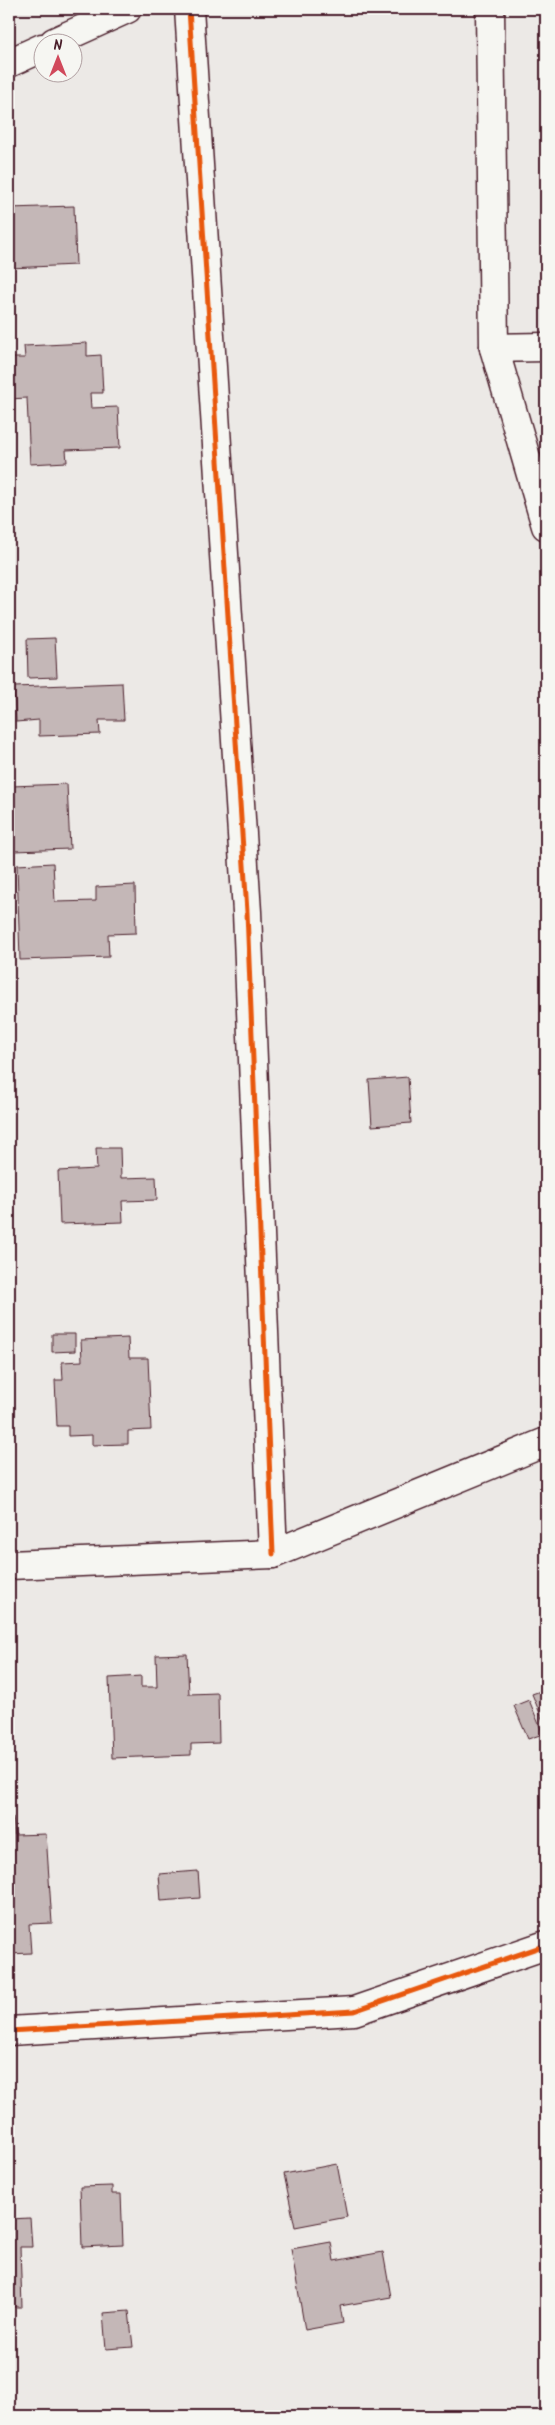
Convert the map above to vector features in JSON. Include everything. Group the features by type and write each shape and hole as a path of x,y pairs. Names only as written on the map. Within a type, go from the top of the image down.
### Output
{"street":[{"path":"76,32 127,9"},
{"path":"189,9 247,912 273,1554"},
{"path":"490,9 494,348 546,526"},
{"path":"9,63 32,53"},
{"path":"494,348 546,347"},
{"path":"9,1565 273,1554 546,1442"},
{"path":"9,2031 354,2011 546,1945"}],"building":[{"path":"74,206 76,265 9,268 9,208"},
{"path":"87,343 87,356 101,355 103,393 90,393 91,408 118,407 120,448 66,450 67,462 30,464 27,398 9,399 9,358 25,358 24,346"},
{"path":"55,638 57,677 28,678 27,639"},
{"path":"122,683 124,720 99,720 100,734 39,736 39,720 16,722 14,687"},
{"path":"67,784 70,849 14,851 11,786"},
{"path":"53,863 55,902 96,901 96,887 135,885 136,933 108,934 109,957 20,960 17,865"},
{"path":"408,1077 411,1123 372,1126 369,1080"},
{"path":"96,1148 120,1148 121,1178 156,1177 157,1200 122,1201 123,1222 60,1224 58,1171 97,1169"},
{"path":"52,1334 75,1334 75,1351 52,1352"},
{"path":"128,1338 129,1358 148,1358 151,1430 128,1431 128,1444 92,1445 92,1435 68,1436 68,1426 57,1426 55,1380 63,1380 62,1362 82,1361 81,1340"},
{"path":"187,1654 189,1694 218,1693 219,1743 191,1744 191,1755 112,1758 109,1678 141,1676 141,1687 157,1687 156,1655"},
{"path":"546,1689 546,1728 532,1694"},
{"path":"529,1700 543,1734 528,1739 514,1706"},
{"path":"13,1817 15,1835 46,1834 52,1923 29,1924 31,1953 9,1954 9,1818"},
{"path":"198,1871 200,1898 161,1901 159,1874"},
{"path":"337,2164 347,2217 295,2227 284,2174"},
{"path":"112,2186 112,2194 121,2194 123,2245 82,2247 80,2187"},
{"path":"30,2218 32,2247 20,2247 22,2307 9,2307 9,2219"},
{"path":"331,2242 334,2261 383,2252 391,2297 340,2306 343,2323 305,2330 291,2249"},
{"path":"129,2311 133,2347 106,2349 103,2313"}],"cycle path":[{"path":"189,9 247,912 273,1554"},
{"path":"9,2031 354,2011 546,1945"}]}
